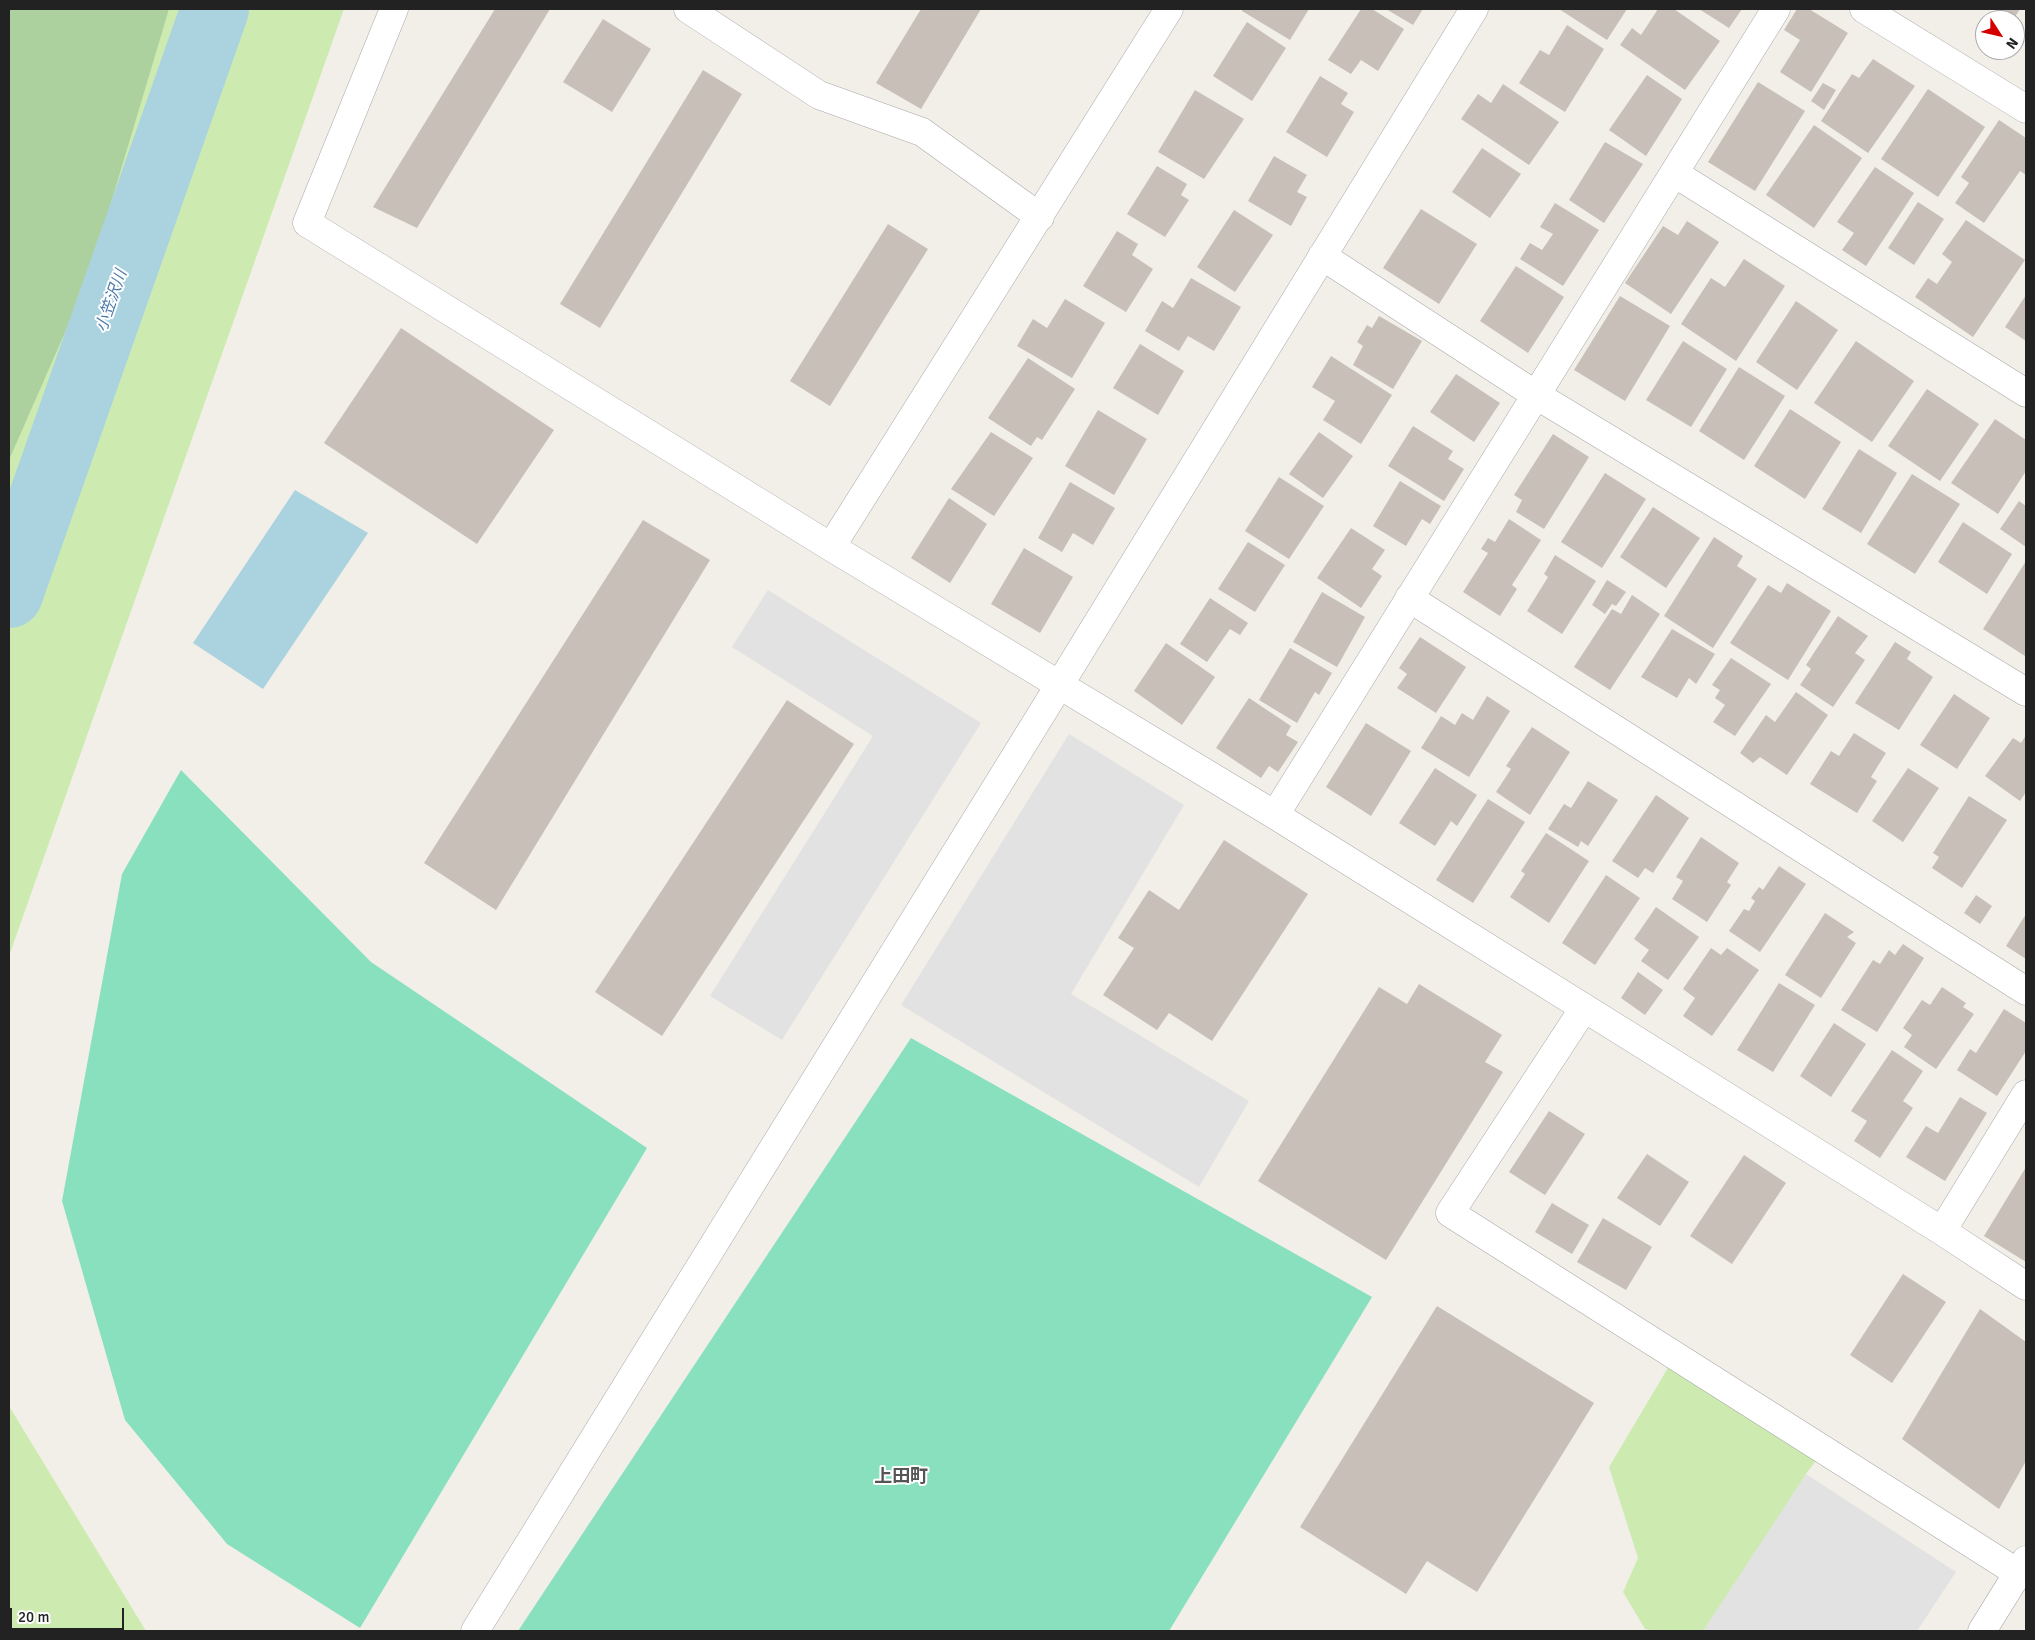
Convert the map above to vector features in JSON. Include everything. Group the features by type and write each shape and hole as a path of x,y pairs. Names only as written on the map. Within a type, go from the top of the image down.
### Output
{"street":[{"path":"394,9 307,223 831,547 1275,815 1942,1231 2026,1286"},
{"path":"688,9 819,94 922,132 1040,217"},
{"path":"831,547 1170,9"},
{"path":"475,1631 1474,9"},
{"path":"1275,815 1776,9"},
{"path":"1864,9 2026,109"},
{"path":"1674,173 2026,393"},
{"path":"1322,256 1536,395 2026,692"},
{"path":"1409,598 2026,992"},
{"path":"1584,1008 1450,1213 2022,1567 1982,1631"},
{"path":"1942,1231 2026,1094"}],"green space":[{"path":"9,9 169,9 88,280 9,460"},
{"path":"159,9 344,9 9,956 9,432"},
{"path":"181,770 371,962 647,1148 360,1628 227,1544 125,1420 62,1201 122,874"},
{"path":"911,1038 1372,1297 1169,1631 518,1631"},
{"path":"1675,1356 1824,1450 1806,1474 1709,1631 1657,1631 1645,1629 1623,1592 1638,1558 1609,1467"},
{"path":"9,1406 146,1631 9,1631"}],"shaded area":[{"path":"768,590 981,723 782,1040 710,996 873,736 732,647"},
{"path":"1069,734 1184,805 1071,994 1249,1101 1199,1187 901,1005"},
{"path":"1806,1474 1956,1572 1917,1631 1703,1631"}],"water":[{"path":"295,490 368,533 263,689 193,643"}],"building":[{"path":"495,9 550,9 417,228 373,207"},
{"path":"921,9 981,9 921,109 876,83"},
{"path":"1243,9 1309,9 1290,40 1242,11"},
{"path":"1361,9 1372,9 1404,29 1378,71 1361,60 1351,74 1328,60"},
{"path":"1386,9 1423,9 1413,25"},
{"path":"1559,9 1627,9 1607,40"},
{"path":"1658,9 1674,9 1720,41 1685,90 1620,45 1632,28 1641,35"},
{"path":"1699,9 1742,9 1729,28"},
{"path":"1797,9 1809,9 1848,33 1811,92 1780,72 1800,40 1784,30"},
{"path":"1993,9 2020,9 2019,10"},
{"path":"603,19 651,49 612,112 563,82"},
{"path":"1247,22 1286,48 1252,101 1213,76"},
{"path":"1567,25 1604,49 1565,112 1519,83 1540,50 1549,55"},
{"path":"1873,59 1915,86 1868,153 1821,121 1852,74 1859,78"},
{"path":"703,70 742,94 600,328 560,304"},
{"path":"1647,75 1682,99 1646,156 1609,130"},
{"path":"1320,76 1348,93 1341,104 1354,112 1327,157 1286,132"},
{"path":"1758,82 1805,111 1755,191 1708,162"},
{"path":"1823,83 1836,90 1824,110 1811,101"},
{"path":"1503,84 1559,122 1529,165 1461,119 1478,94 1491,103"},
{"path":"1928,89 1985,127 1938,197 1881,159"},
{"path":"1195,90 1244,119 1204,179 1158,152"},
{"path":"1999,120 2026,138 2026,175 2020,171 1984,223 1955,203 1969,183 1961,177"},
{"path":"1814,125 1862,158 1814,228 1766,195"},
{"path":"1605,142 1643,164 1604,223 1569,200"},
{"path":"1482,148 1521,174 1490,218 1452,192"},
{"path":"1274,156 1307,175 1297,192 1307,197 1291,226 1248,201"},
{"path":"1157,166 1187,184 1181,195 1189,200 1165,237 1127,214"},
{"path":"1875,167 1914,193 1866,266 1842,250 1854,233 1837,222"},
{"path":"1918,202 1944,219 1914,265 1888,248"},
{"path":"1555,203 1599,230 1563,286 1520,259 1530,243 1542,250 1553,234 1540,227"},
{"path":"1421,209 1477,244 1439,304 1383,268"},
{"path":"1234,210 1273,235 1235,292 1197,267"},
{"path":"1966,220 2025,260 1973,337 1915,297 1928,278 1937,284 1952,262 1942,254"},
{"path":"1687,221 1719,242 1671,314 1625,283 1663,226 1678,235"},
{"path":"888,224 928,249 830,406 790,381"},
{"path":"1117,231 1138,244 1132,255 1153,269 1126,312 1083,286"},
{"path":"1744,259 1785,286 1736,361 1681,324 1711,278 1725,287"},
{"path":"1516,266 1564,297 1528,353 1480,321"},
{"path":"1191,278 1241,307 1214,351 1188,336 1179,351 1145,331 1162,301 1173,308"},
{"path":"2026,295 2026,341 2005,327"},
{"path":"1620,296 1670,326 1625,401 1574,370"},
{"path":"1065,299 1105,323 1072,378 1017,346 1033,319 1047,328"},
{"path":"1796,301 1838,330 1797,390 1756,362"},
{"path":"1379,316 1422,341 1393,389 1353,365 1363,346 1357,342 1367,325 1372,328"},
{"path":"401,328 554,430 477,544 324,443"},
{"path":"1683,341 1727,369 1691,427 1646,400"},
{"path":"1856,341 1914,381 1872,442 1814,403"},
{"path":"1140,344 1184,371 1158,415 1113,388"},
{"path":"1331,356 1392,395 1361,444 1323,420 1335,401 1312,387"},
{"path":"1028,358 1075,389 1042,440 1037,437 1031,446 988,418"},
{"path":"1739,367 1785,396 1744,460 1699,431"},
{"path":"1456,374 1500,403 1474,442 1430,412"},
{"path":"1927,389 1979,424 1940,481 1888,446"},
{"path":"1790,409 1841,442 1805,499 1754,466"},
{"path":"1098,410 1147,439 1114,495 1065,466"},
{"path":"1995,419 2026,440 2026,471 1998,514 1951,483"},
{"path":"1413,426 1453,451 1448,459 1464,469 1444,501 1388,466"},
{"path":"991,432 1033,458 994,516 951,489"},
{"path":"1319,432 1353,456 1323,498 1289,474"},
{"path":"1553,434 1589,457 1544,529 1516,512 1522,500 1514,495"},
{"path":"1859,449 1897,473 1861,533 1822,509"},
{"path":"1605,473 1646,499 1602,568 1561,542"},
{"path":"1912,474 1960,504 1915,574 1867,544"},
{"path":"1279,477 1324,506 1289,559 1245,531"},
{"path":"1400,481 1441,506 1430,524 1422,519 1406,546 1373,526"},
{"path":"1070,482 1115,508 1093,545 1073,533 1062,552 1038,538"},
{"path":"949,498 987,524 950,583 911,558"},
{"path":"2019,501 2026,506 2026,547 2000,529"},
{"path":"1653,507 1700,538 1666,588 1620,557"},
{"path":"1509,519 1541,540 1512,585 1517,589 1500,616 1463,592 1488,553 1481,549 1488,538 1495,542"},
{"path":"643,520 710,560 496,910 424,863"},
{"path":"1963,522 2012,554 1987,594 1938,562"},
{"path":"1351,528 1385,550 1372,569 1382,576 1361,608 1317,578"},
{"path":"1714,537 1743,556 1737,566 1757,579 1713,648 1664,616"},
{"path":"1248,542 1285,565 1255,612 1218,589"},
{"path":"1024,548 1073,577 1040,633 991,604"},
{"path":"1555,555 1596,581 1562,634 1527,611 1548,577 1544,574"},
{"path":"2026,561 2026,654 2025,656 1983,629"},
{"path":"1607,580 1626,592 1616,606 1612,604 1605,614 1592,605"},
{"path":"1787,583 1831,611 1788,680 1730,643 1768,585 1781,593"},
{"path":"1322,592 1365,617 1337,667 1293,642"},
{"path":"1632,595 1660,614 1610,690 1574,667 1612,609 1621,614"},
{"path":"1210,598 1248,623 1240,635 1230,629 1207,662 1180,644"},
{"path":"1838,616 1868,636 1855,653 1865,660 1833,707 1800,685 1811,669 1806,665"},
{"path":"1672,629 1715,654 1696,684 1689,678 1677,698 1641,677"},
{"path":"1420,637 1466,667 1436,713 1397,688 1407,674 1399,668"},
{"path":"1895,642 1911,652 1907,659 1933,677 1899,730 1855,703"},
{"path":"1166,643 1215,677 1182,725 1134,691"},
{"path":"1290,648 1332,673 1319,695 1315,692 1297,723 1259,700"},
{"path":"1731,658 1771,684 1735,736 1713,722 1725,705 1715,698 1720,690 1712,685"},
{"path":"1796,692 1828,715 1787,775 1760,757 1753,763 1740,753 1766,715 1775,722"},
{"path":"1954,694 1990,718 1957,769 1920,745"},
{"path":"1487,696 1510,711 1469,777 1421,748 1441,716 1455,725 1462,713 1473,720"},
{"path":"1249,698 1291,726 1286,735 1298,742 1278,772 1269,766 1261,778 1216,748"},
{"path":"787,700 854,744 662,1036 595,992"},
{"path":"1366,723 1411,751 1371,816 1326,787"},
{"path":"1532,727 1570,752 1530,815 1496,792 1511,769 1506,766"},
{"path":"1854,733 1886,753 1871,777 1877,781 1857,813 1810,784 1831,751 1839,756"},
{"path":"2026,735 2026,792 2020,801 1985,776 2013,738 2021,743"},
{"path":"1435,768 1477,795 1457,826 1451,821 1435,846 1399,823"},
{"path":"1908,768 1939,788 1903,842 1872,821"},
{"path":"1588,781 1618,800 1588,846 1581,841 1578,847 1548,829 1564,804 1571,808"},
{"path":"1656,795 1689,818 1653,873 1645,868 1638,878 1612,861"},
{"path":"1969,796 2007,820 1962,888 1932,868 1939,857 1933,853"},
{"path":"1488,799 1525,822 1473,903 1436,880"},
{"path":"1546,833 1589,861 1549,923 1510,897 1525,874 1521,871"},
{"path":"1701,837 1739,863 1727,882 1731,885 1707,922 1672,899 1683,881 1676,877"},
{"path":"1224,840 1308,894 1212,1041 1169,1013 1157,1030 1103,995 1134,948 1118,938 1149,890 1179,910"},
{"path":"1779,866 1806,884 1760,952 1729,931 1744,909 1749,911 1755,901 1751,898 1759,887 1763,890"},
{"path":"1606,875 1640,898 1595,965 1562,943"},
{"path":"1976,895 1992,906 1980,924 1964,913"},
{"path":"1656,907 1699,937 1668,980 1641,961 1649,950 1634,939"},
{"path":"1825,913 1854,932 1847,937 1856,943 1821,998 1785,975"},
{"path":"2026,914 2026,959 2006,946"},
{"path":"1903,944 1924,958 1877,1032 1841,1010 1873,960 1880,964 1889,950 1895,955"},
{"path":"1711,948 1721,955 1727,948 1759,970 1712,1036 1683,1016 1695,998 1683,989"},
{"path":"1638,972 1663,990 1645,1015 1621,998"},
{"path":"1779,983 1815,1005 1773,1072 1737,1050"},
{"path":"1419,984 1502,1035 1485,1062 1503,1072 1386,1260 1258,1181 1379,987 1407,1004"},
{"path":"1942,987 1966,1003 1963,1007 1974,1014 1936,1069 1904,1047 1912,1035 1903,1028 1922,1000 1930,1005"},
{"path":"2004,1009 2026,1023 2026,1051 1997,1096 1957,1070 1970,1049 1976,1053"},
{"path":"1834,1023 1866,1044 1831,1097 1800,1076"},
{"path":"1892,1050 1923,1071 1903,1101 1913,1108 1880,1158 1854,1141 1867,1121 1851,1111"},
{"path":"1960,1097 1987,1113 1945,1181 1906,1157 1926,1126 1938,1133"},
{"path":"1549,1111 1585,1134 1545,1195 1509,1172"},
{"path":"1647,1154 1689,1182 1660,1226 1617,1198"},
{"path":"1744,1155 1786,1183 1732,1264 1690,1236"},
{"path":"2026,1167 2026,1262 1984,1236"},
{"path":"1552,1203 1589,1225 1572,1254 1535,1232"},
{"path":"1603,1218 1652,1247 1626,1290 1577,1262"},
{"path":"1903,1274 1946,1302 1892,1383 1850,1355"},
{"path":"1437,1306 1594,1403 1477,1592 1427,1561 1406,1594 1300,1527"},
{"path":"1980,1309 2026,1342 2026,1461 1999,1509 1902,1439"}],"waterway":[{"name":"小笠沢川","path":"9,594 215,9"}],"district":[{"name":"上田町","path":"901,1477"}]}
